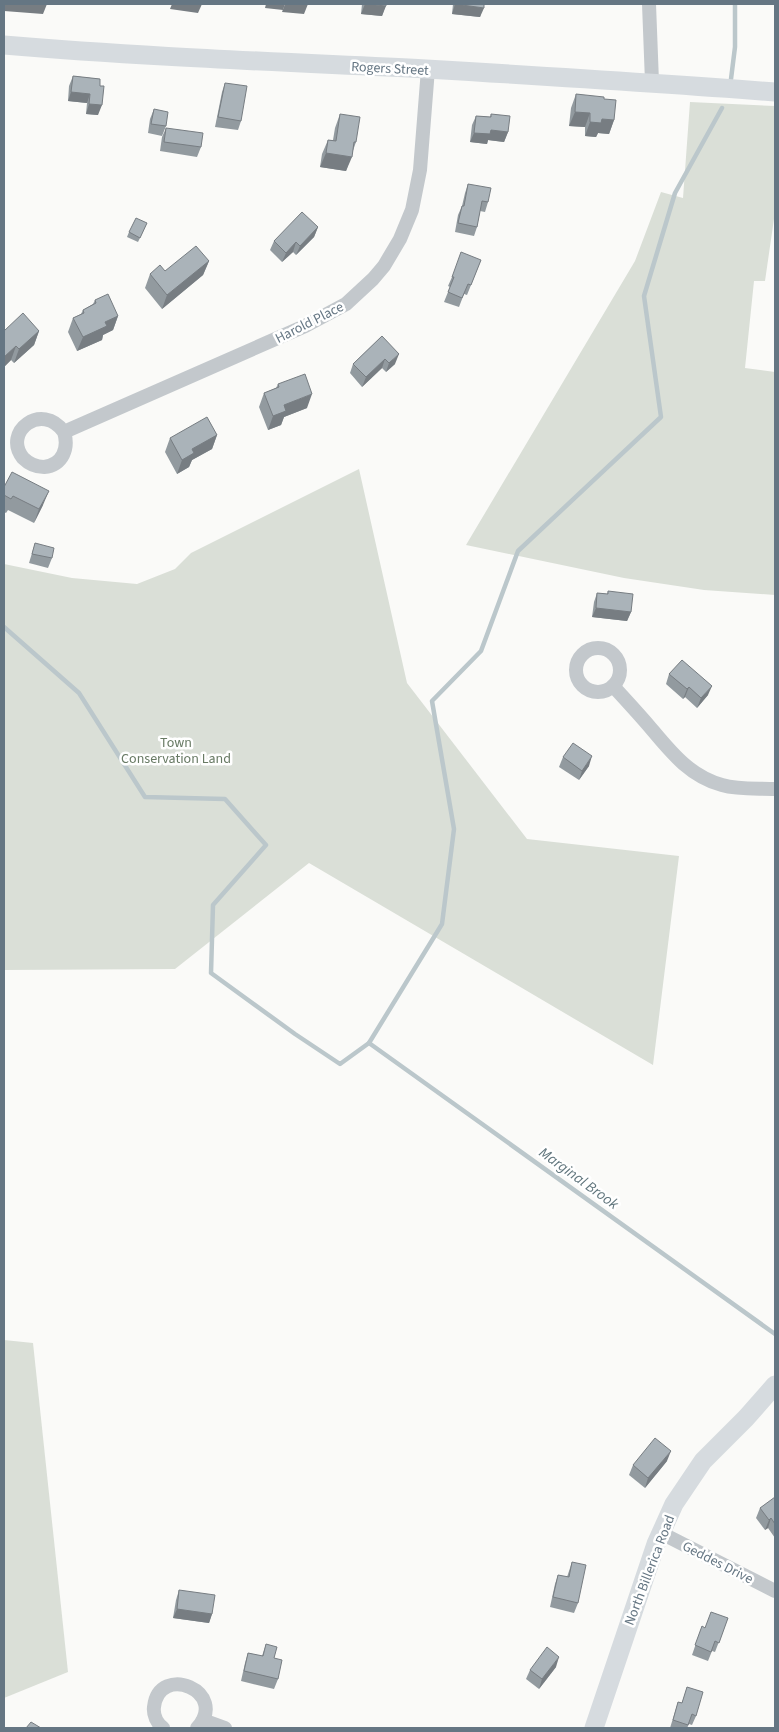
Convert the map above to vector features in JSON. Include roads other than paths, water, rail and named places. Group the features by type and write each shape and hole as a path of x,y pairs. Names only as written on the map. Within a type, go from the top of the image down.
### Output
{"street":[{"path":"648,4 652,82"},
{"name":"Rogers Street","path":"4,46 93,53 652,82 775,92"},
{"name":"Harold Place","path":"64,432 305,326 346,304 373,279 384,266 400,239 412,210 420,170 428,70"},
{"path":"613,686 677,759 690,770 724,786 775,789"},
{"name":"North Billerica Road","path":"594,1728 626,1630 661,1533 674,1504 703,1461 746,1418 775,1385"},
{"name":"Geddes Drive","path":"661,1533 775,1591"},
{"path":"162,1728 155,1718 156,1700 166,1688 181,1684 189,1686 202,1696 205,1704 200,1724 225,1728"}],"waterway":[{"path":"731,79 735,47 735,4"},
{"path":"4,627 79,693 145,797 225,799 266,845 213,905 211,973 340,1064 369,1043 442,924 454,829 432,701 481,651 518,551 661,417 644,296 675,193 722,108"},
{"name":"Marginal Brook","path":"369,1043 775,1334"}],"park label":[{"name":"Town Conservation Land","path":"176,750"}]}
